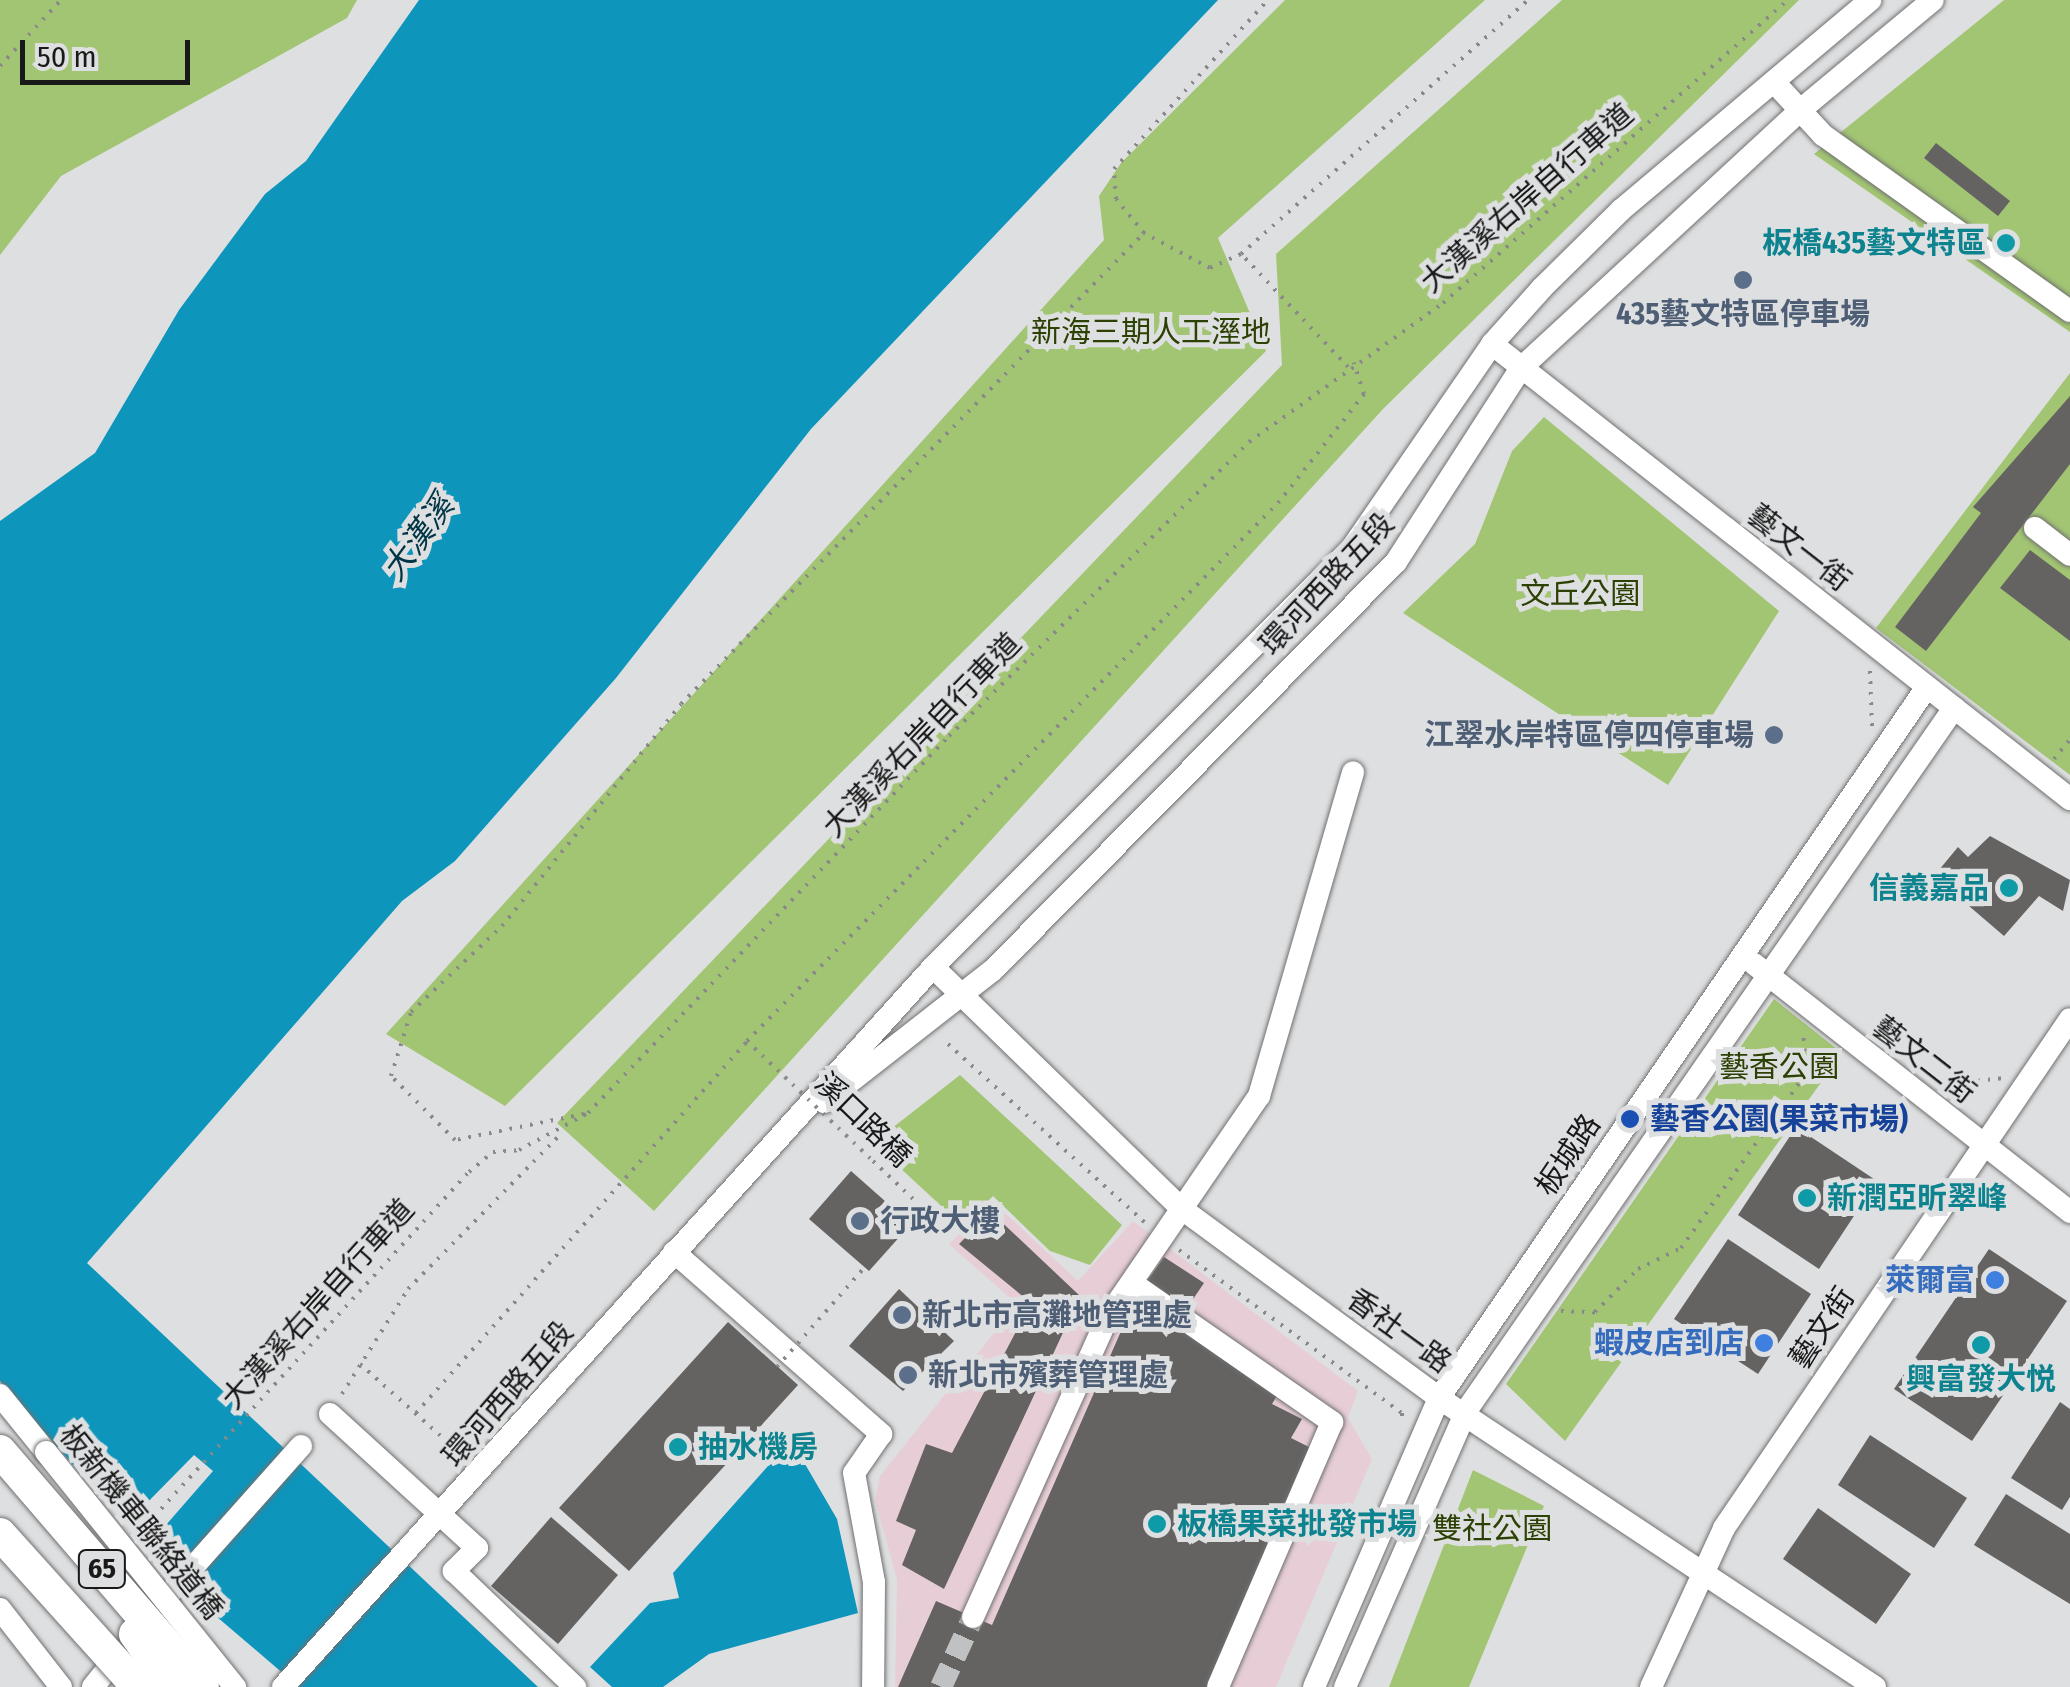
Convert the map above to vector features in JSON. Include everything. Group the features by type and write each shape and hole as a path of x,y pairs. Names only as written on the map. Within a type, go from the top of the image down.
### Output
{"highway":[{"name":"65","path":"0,1452 203,1687"},
{"path":"38,1497 173,1687"},
{"name":"65","path":"0,1535 109,1687"},
{"path":"0,1535 138,1687"}],"street":[{"name":"環河西路五段","path":"283,1687 442,1518 674,1252 933,967 1352,548 1492,344 1621,210 1870,0"},
{"name":"環河西路五段","path":"777,1140 960,996 1396,562 1521,368 1798,112 1933,0"},
{"path":"1775,83 1798,112 2070,312"},
{"name":"藝文一街","path":"1492,344 2070,799"},
{"path":"2035,528 2070,555"},
{"name":"板城路","path":"1314,1687 1439,1398 1740,954 1927,687"},
{"name":"板城路","path":"1345,1687 1466,1411 1765,972 1954,708"},
{"path":"973,1617 1109,1315 1259,1096 1352,772"},
{"name":"藝文二街","path":"1740,954 2070,1212"},
{"name":"香社一路","path":"933,967 1182,1209 1439,1398 1466,1411 1875,1687"},
{"name":"藝文街","path":"1650,1687 1702,1570 1982,1144 2070,1018"},
{"path":"674,1252 881,1434 854,1473 874,1582 872,1687"},
{"path":"1132,1283 1332,1422 1218,1687"},
{"name":"板新機車聯絡道橋","path":"0,1395 235,1687"},
{"path":"330,1414 476,1548 454,1571 575,1687"},
{"path":"93,1687 174,1585 302,1446"},
{"path":"0,1609 61,1687"}],"path":[{"path":"0,66 61,0"},
{"path":"1268,0 1114,169 1116,199 1144,233 1210,268 1241,254 1528,0"},
{"name":"大漢溪右岸自行車道","path":"135,1538 469,1172 493,1152 520,1150 563,1132 588,1114 949,736 1260,431 1443,303 1788,0"},
{"path":"588,1114 455,1140 391,1076 411,1012 515,912 681,704 1144,233"},
{"path":"416,1413 747,1041 1278,503 1364,394 1351,365 1241,254"},
{"path":"1870,670 1874,735"},
{"path":"2054,758 2070,739"},
{"path":"1561,1310 1596,1312 1638,1269 1682,1248 1806,1072 1803,1031"},
{"name":"溪口路橋","path":"747,1041 948,1232"},
{"path":"1938,1090 1975,1075 2010,1078"},
{"path":"330,1414 408,1289 487,1202 563,1132"},
{"path":"777,1367 864,1267"},
{"path":"360,1364 466,1458"}],"shaded area":[{"name":"板橋果菜批發市場","path":"992,1201 1078,1281 1133,1221 1358,1391 1348,1418 1372,1459 1276,1687 895,1687 897,1580 875,1500 880,1476 1017,1304 949,1244"}],"green space":[{"path":"0,0 357,0 347,18 61,176 0,255"},
{"name":"新海三期人工溼地","path":"1285,0 1485,0 1218,238 1266,351 505,1106 386,1034 1104,240 1099,196 1121,163"},
{"path":"1562,0 1799,0 1383,409 654,1211 557,1123 1282,365 1276,254"},
{"name":"板橋435藝文特區","path":"2004,0 2070,0 2070,332 1814,154"},
{"path":"2070,373 2070,775 1876,628"},
{"name":"文丘公園","path":"1544,417 1779,611 1668,785 1403,613 1475,544 1512,451"},
{"name":"藝香公園","path":"1774,999 1842,1053 1565,1441 1506,1384"},
{"path":"960,1075 1122,1225 1090,1265 1050,1251 993,1196 963,1226 873,1143"},
{"name":"雙社公園","path":"1473,1470 1544,1506 1469,1687 1389,1687"}],"water":[{"name":"大漢溪","path":"419,0 1218,0 811,429 616,678 455,861 402,901 87,1263 538,1687 299,1687 210,1611 152,1541 213,1471 194,1455 135,1515 77,1470 0,1381 0,521 95,453 179,310 265,194 306,161"},
{"path":"791,1440 837,1519 858,1613 709,1654 663,1687 612,1687 590,1667 650,1603 679,1598 673,1573"}],"building":[{"path":"1936,143 2010,201 1998,216 1924,158"},
{"path":"2070,396 2070,464 1926,651 1895,627 1981,513 1973,507"},
{"path":"2030,550 2070,580 2070,641 2000,588"},
{"name":"信義嘉品","path":"1990,836 2070,880 2063,911 2039,896 2004,936 1934,876 1958,847 1968,857"},
{"name":"新潤亞昕翠峰","path":"1796,1127 1877,1181 1819,1269 1738,1215"},
{"name":"行政大樓","path":"851,1171 911,1224 869,1271 809,1219"},
{"path":"991,1212 1080,1296 944,1589 902,1565 916,1530 896,1521 926,1444 952,1453 1031,1303 959,1244"},
{"path":"1728,1239 1811,1294 1758,1374 1674,1319"},
{"name":"興富發大悦","path":"1989,1249 2067,1301 1972,1441 1894,1389"},
{"path":"1164,1257 1204,1283 1187,1308 1147,1281"},
{"name":"新北市高灘地管理處","path":"899,1289 954,1341 903,1391 849,1346"},
{"name":"板橋果菜批發市場","path":"1153,1311 1278,1394 1272,1404 1302,1419 1291,1438 1311,1448 1208,1687 898,1687 936,1601 992,1625 1122,1329 1142,1327"},
{"name":"抽水機房","path":"728,1322 798,1385 629,1571 559,1508"},
{"path":"2060,1402 2070,1409 2070,1497 2062,1510 2011,1478"},
{"path":"1870,1435 1967,1498 1934,1548 1838,1485"},
{"path":"2006,1494 2070,1534 2070,1604 1974,1545"},
{"path":"1818,1508 1911,1574 1876,1624 1783,1559"},
{"path":"551,1517 618,1575 558,1644 491,1586"}],"tunnel":[{"path":"941,1687 973,1617"}],"place":[{"name":"板橋435藝文特區","path":"2006,243"},
{"name":"435藝文特區停車場","path":"1743,280"},
{"name":"江翠水岸特區停四停車場","path":"1774,735"},
{"name":"信義嘉品","path":"2009,888"},
{"name":"藝香公園(果菜市場)","path":"1630,1119"},
{"name":"新潤亞昕翠峰","path":"1807,1198"},
{"name":"行政大樓","path":"860,1221"},
{"name":"萊爾富","path":"1995,1280"},
{"name":"新北市高灘地管理處","path":"902,1315"},
{"name":"蝦皮店到店","path":"1764,1343"},
{"name":"興富發大悦","path":"1981,1345"},
{"name":"新北市殯葬管理處","path":"908,1375"},
{"name":"抽水機房","path":"678,1447"},
{"name":"板橋果菜批發市場","path":"1157,1524"}]}
